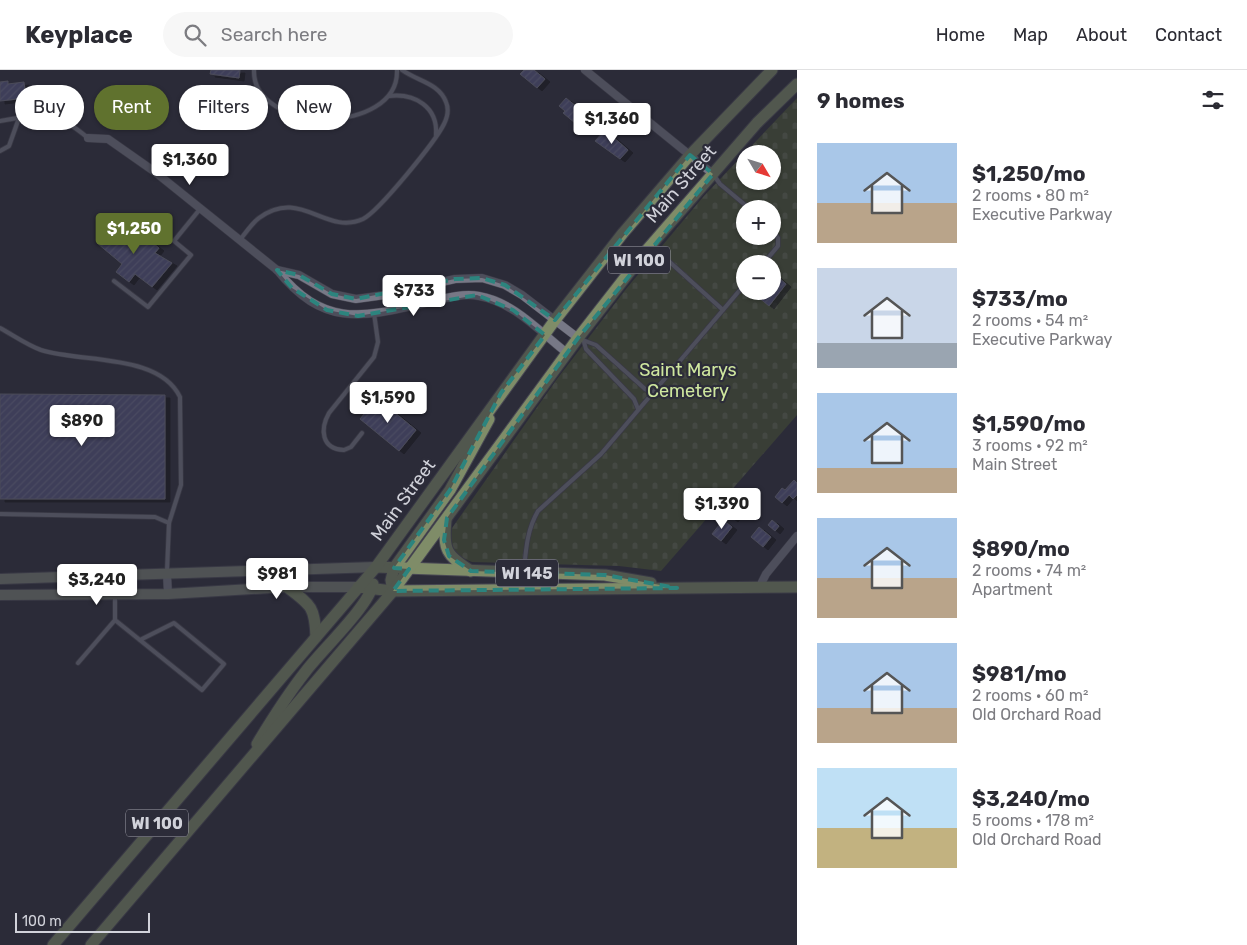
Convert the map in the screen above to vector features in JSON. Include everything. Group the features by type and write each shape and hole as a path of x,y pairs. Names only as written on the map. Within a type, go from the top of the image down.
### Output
{"main road":[{"name":"Main Street","path":"53,945 376,567 555,320 624,233 690,155 772,70"},
{"name":"Main Street","path":"91,945 394,590 566,353 581,340 651,246 757,123 797,84"},
{"path":"358,587 394,590 391,580 394,568 450,490 480,439 501,393"},
{"path":"447,518 444,540 449,556 471,571"},
{"path":"243,768 272,718 306,670 361,606 372,588 376,567"},
{"name":"WI 145","path":"376,567 605,575 677,588"},
{"path":"287,587 310,604 314,610 316,637"},
{"name":"WI 145","path":"394,590 797,587"}],"street":[{"path":"585,70 713,174"},
{"path":"88,138 108,139 155,172 277,270 292,288 308,301 327,310 358,316 447,298 477,295 496,300 513,310 566,353"},
{"path":"277,270 299,276 332,294 356,299 444,281 482,278 505,285 522,295 581,340"},
{"path":"444,281 447,298"},
{"path":"372,297 374,313"},
{"path":"759,588 766,574 797,536"},
{"path":"0,579 376,567"},
{"path":"167,574 168,594"},
{"path":"0,595 168,594 287,587 358,587"}],"lane":[{"path":"254,70 254,76 262,95 284,112 312,119 344,118 363,113 389,96 397,81 397,70"},
{"path":"239,241 257,219 273,210 291,206 311,211 338,223 363,218 376,209 436,137 448,114 447,104 442,93 428,83 402,70"},
{"path":"389,96 403,96 423,103 430,108 437,124 436,137"},
{"path":"0,121 15,119"},
{"path":"0,151 8,146 15,128"},
{"path":"79,130 88,138"},
{"path":"713,174 720,184 739,200"},
{"path":"114,281 148,307 191,255 174,241 200,209"},
{"path":"770,255 778,245"},
{"path":"651,246 723,310"},
{"path":"524,573 526,542 531,522 538,511 601,454 736,295"},
{"path":"362,433 351,447 340,450 326,440 323,433 323,424 329,413 374,357 378,342 374,313"},
{"path":"0,328 41,350 144,368 175,386 180,397 181,485 170,522 167,574"},
{"path":"581,340 596,345 645,390 652,393"},
{"path":"581,340 586,349 634,399 638,409"},
{"path":"0,514 155,517 170,522"},
{"path":"78,664 115,620 115,593"},
{"path":"115,620 202,690 224,664 174,623 140,640"}],"highlighted area":[{"path":"690,155 713,174 578,338 447,518 444,540 449,556 471,571 605,575 677,588 393,591 409,569 394,568 450,490 501,393 545,335 513,310 477,295 358,316 327,310 292,288 277,270 299,275 332,294 356,299 455,279 482,278 505,285 555,320"}],"green space":[{"name":"Saint Marys Cemetery","path":"797,98 797,415 661,571 619,566 472,562 455,555 450,545 452,528 557,379 626,289 703,197 736,162 736,190 781,190 781,145 752,145"}],"building":[{"path":"211,70 240,70 239,78 210,74"},
{"path":"524,70 534,70 545,79 537,88 520,74"},
{"path":"8,81 8,84 24,82 24,85 15,85 15,99 0,101 0,82"},
{"path":"566,98 589,117 581,128 563,113 565,111 559,106"},
{"path":"605,130 628,150 620,159 595,141"},
{"path":"119,220 136,237 140,233 159,248 155,253 172,263 152,287 135,274 129,282 116,272 122,264 97,243"},
{"path":"781,280 786,284 781,290"},
{"path":"762,300 774,300 769,306"},
{"path":"0,394 165,395 165,499 0,499"},
{"path":"377,398 416,430 399,451 360,419"},
{"path":"794,480 797,483 797,495 793,499 789,495 782,503 775,497 782,488 785,490"},
{"path":"733,501 742,508 733,519 724,512"},
{"path":"723,520 732,527 721,541 712,534"},
{"path":"772,520 779,526 775,531 768,525"},
{"path":"759,527 771,537 763,547 751,537"}]}
